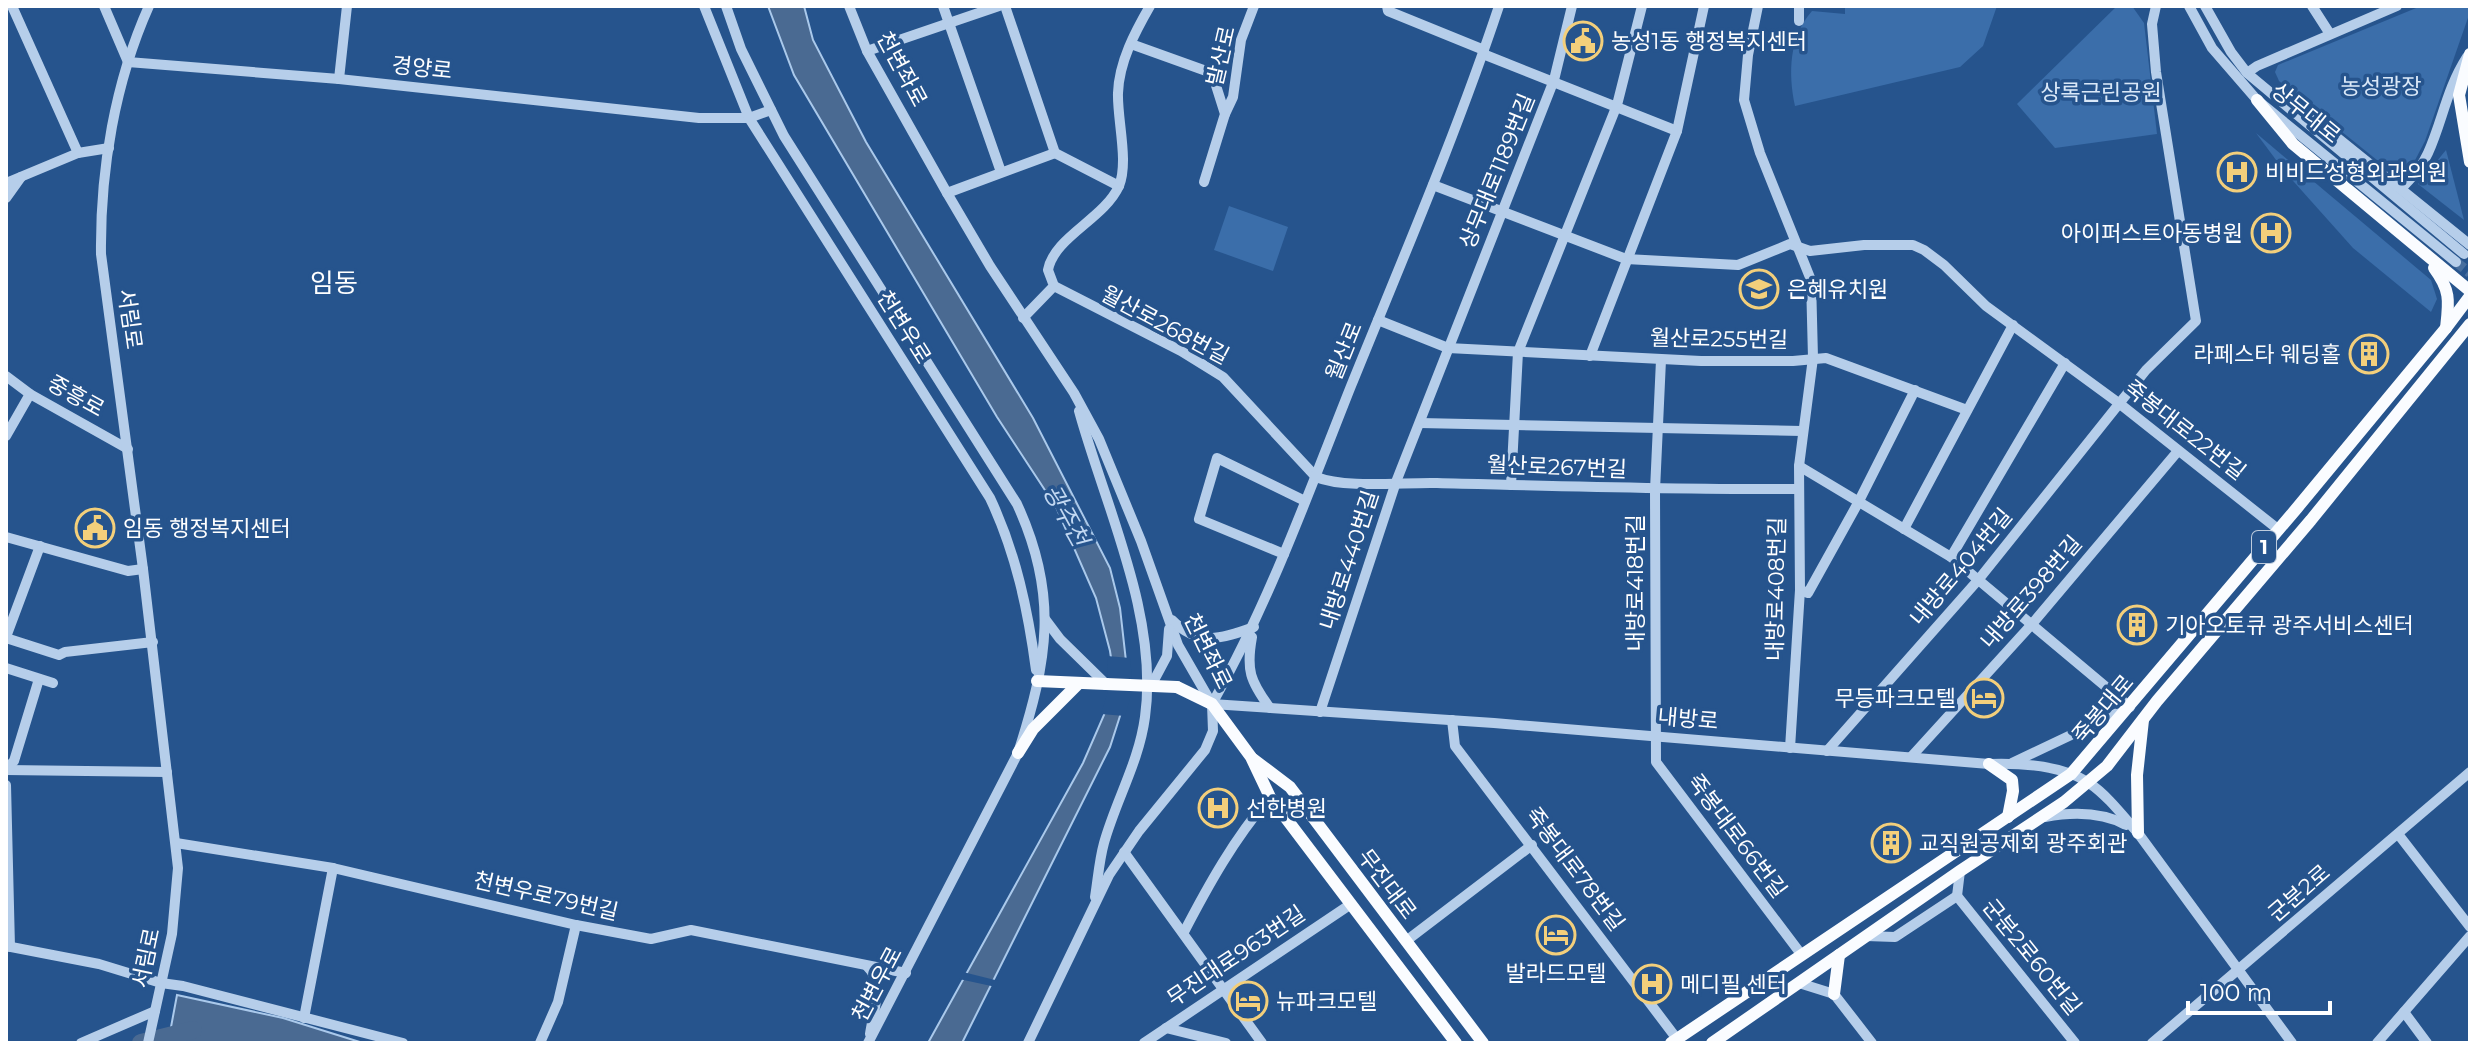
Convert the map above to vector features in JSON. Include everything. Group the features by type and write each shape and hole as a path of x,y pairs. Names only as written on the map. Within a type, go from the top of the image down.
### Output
{"main road":[{"path":"2470,53 2459,95 2470,162"},
{"path":"2257,100 2293,144 2470,294"},
{"path":"2422,252 2446,287 2449,300 2446,328"},
{"name":"죽봉대로","path":"1674,1041 2076,770 2279,530 2446,328 2470,294"},
{"name":"죽봉대로","path":"1712,1043 2040,817 2107,766 2157,701 2464,336 2470,324"},
{"path":"2157,701 2150,703 2147,699 2158,675"},
{"path":"1037,681 1151,686"},
{"path":"1018,753 1033,729 1078,684"},
{"name":"무진대로","path":"1151,686 1177,687 1212,704 1251,757 1270,797 1456,1043"},
{"path":"2138,833 2137,775 2143,719"},
{"name":"무진대로","path":"1251,757 1290,787 1483,1043"},
{"path":"1989,764 2012,780 2008,817"},
{"path":"1834,994 1839,955"}],"street":[{"path":"12,6 78,153"},
{"path":"104,6 128,62"},
{"name":"서림로","path":"148,1043 172,934 177,892 176,843 153,642 101,254 101,208 109,148 128,62 149,6"},
{"path":"339,79 347,6"},
{"name":"천변우로","path":"704,6 749,118 990,498 1014,555 1031,631 1037,681"},
{"name":"천변우로","path":"726,6 741,49 784,136 1017,504 1041,565 1045,619 1037,681 1018,753 868,1043"},
{"name":"천변좌로","path":"849,6 867,51 947,193 1023,318 1074,393 1115,473 1189,667 1212,704 1213,731 1205,750 1124,852 1030,1038"},
{"path":"943,6 1001,172"},
{"path":"867,51 999,6"},
{"path":"1005,6 1055,153 1119,186"},
{"path":"1023,318 1054,286 1048,270 1054,255 1100,211 1119,186 1119,80 1131,44 1150,6"},
{"name":"발산로","path":"1204,182 1233,97 1241,40 1254,6"},
{"name":"월산로","path":"1212,704 1254,627 1316,477 1433,185 1499,6"},
{"name":"상무대로1189번길","path":"1448,348 1554,80 1572,6"},
{"path":"1511,485 1518,352 1617,105 1642,6"},
{"path":"1590,356 1677,131 1704,6"},
{"name":"내방로408번길","path":"1758,6 1748,55 1744,100 1760,153 1811,280 1813,358 1799,466 1800,590 1790,748"},
{"path":"1799,6 1799,21"},
{"name":"내방로404번길","path":"1827,751 1979,579 2159,355 2193,326 2197,314 2161,110 2152,24 2156,6"},
{"name":"상무대로","path":"2189,6 2212,48 2257,100 2463,254"},
{"name":"상무대로","path":"2205,6 2225,43 2247,73 2463,254"},
{"path":"2312,6 2330,34"},
{"path":"2247,73 2391,7"},
{"path":"1387,8 1484,52 1677,131"},
{"path":"1131,44 1209,72 1225,114"},
{"path":"2401,189 2428,155 2446,98 2470,53"},
{"name":"경양로","path":"128,62 339,79 699,118 749,118 771,110"},
{"name":"상무대로","path":"2247,73 2309,115 2401,189 2463,254"},
{"path":"6,183 78,153 109,148"},
{"path":"947,193 1055,153"},
{"path":"6,198 22,176"},
{"path":"1433,185 1626,259"},
{"name":"죽봉대로22번길","path":"1626,259 1738,265 1790,244 1810,251 1864,245 1913,245 1944,265 1986,306 2120,404 2279,530"},
{"name":"월산로268번길","path":"1054,286 1181,351 1223,377 1316,477"},
{"name":"월산로255번길","path":"1378,320 1448,348 1661,360 1793,361 1826,358 1967,410"},
{"path":"1904,529 2013,325"},
{"name":"내방로440번길","path":"1320,712 1396,482 1448,348"},
{"name":"내방로418번길","path":"1654,736 1655,490 1661,360"},
{"path":"1951,557 2065,363"},
{"name":"중흥로","path":"6,376 30,394 128,449"},
{"path":"1800,590 1808,593 1915,390"},
{"name":"천변좌로","path":"1074,393 1090,450 1123,542 1145,653 1146,713 1142,738 1104,843 1094,907"},
{"path":"6,436 30,394"},
{"path":"1420,423 1802,431"},
{"name":"내방로398번길","path":"1911,757 2032,624 2178,451"},
{"path":"1284,554 1199,519 1217,458 1305,501"},
{"path":"1799,466 1951,557 2130,707 2012,763"},
{"name":"월산로267번길","path":"1316,477 1330,483 1396,482 1655,490 1798,489"},
{"path":"6,537 128,571 143,569"},
{"path":"40,546 6,637 59,655 153,642"},
{"path":"1168,615 1178,626 1202,640 1215,640 1254,627 1248,658 1249,674 1270,708"},
{"path":"1151,686 1170,645 1168,615"},
{"path":"1045,619 1060,639 1106,684"},
{"path":"6,668 53,683"},
{"path":"6,770 14,761 39,679"},
{"name":"내방로","path":"1212,704 2076,770"},
{"name":"죽봉대로78번길","path":"1452,720 1455,746 1532,845 1674,1041"},
{"name":"죽봉대로66번길","path":"1654,736 1656,762 1801,954"},
{"path":"6,770 167,772"},
{"path":"2076,770 2091,781 2138,833 2292,1043"},
{"name":"군분2로","path":"2152,1043 2470,772"},
{"path":"6,785 8,946 99,964 161,983 403,1043"},
{"path":"1184,932 1221,862 1270,797"},
{"path":"2040,817 2066,813 2113,818 2138,833"},
{"path":"2398,834 2470,927"},
{"name":"천변우로79번길","path":"176,843 333,868 576,925 651,939 691,930 906,973"},
{"path":"1406,941 1532,845"},
{"path":"1124,852 1262,1043"},
{"path":"304,1018 333,868"},
{"path":"1866,936 1895,937 1957,896 1960,871"},
{"name":"군분2로60번길","path":"1957,896 2075,1043"},
{"name":"무진대로963번길","path":"1144,1043 1351,904"},
{"path":"540,1043 558,1002 576,925"},
{"path":"2377,1043 2469,940"},
{"path":"865,965 874,975 877,987 868,1043"},
{"path":"1799,983 1834,994 1872,1043"},
{"path":"81,1043 155,1011"},
{"path":"2404,1012 2427,1043"},
{"path":"1166,1028 1226,1043"},
{"path":"1030,1038 1042,1043"}],"green space":[{"path":"1845,6 1997,6 1983,46 1960,67 1795,106 1791,81 1792,56 1804,21 1812,11 1845,14"},
{"name":"상록근린공원","path":"2117,6 2132,6 2144,23 2157,134 2055,148 2017,104"},
{"name":"농성광장","path":"2421,6 2470,6 2470,12 2425,141 2411,168 2398,177 2279,81 2275,72 2278,65"},
{"path":"2256,133 2431,280 2437,299 2431,312 2353,248 2285,172"},
{"name":"농성광장","path":"2446,150 2464,220 2418,184"},
{"path":"1229,206 1288,227 1273,271 1214,250"}],"water":[{"name":"광주천","path":"768,6 804,6 813,40 866,142 1033,418 1110,568 1120,608 1129,688 1110,747 962,1043 928,1043 1083,763 1112,691 1110,651 1096,598 1056,507 997,417 794,75"},
{"path":"177,995 283,1018 363,1043 168,1043"}],"pier":[{"path":"1107,656 1130,658 1133,688 1125,716 1101,714 1108,691"},
{"path":"963,972 999,981 996,987 959,979"}],"waterway":[{"path":"141,1043 193,1030"}],"tunnel":[{"path":"2456,262 2470,273"}],"place":[{"name":"농성1동 행정복지센터","path":"1583,41"},
{"name":"비비드성형외과의원","path":"2237,172"},
{"name":"아이퍼스트아동병원","path":"2271,233"},
{"name":"은혜유치원","path":"1759,289"},
{"name":"라페스타 웨딩홀","path":"2369,354"},
{"name":"임동 행정복지센터","path":"95,528"},
{"name":"기아오토큐 광주서비스센터","path":"2137,625"},
{"name":"무등파크모텔","path":"1984,698"},
{"name":"선한병원","path":"1218,808"},
{"name":"교직원공제회 광주회관","path":"1891,843"},
{"name":"발라드모텔","path":"1556,935"},
{"name":"메디필 센터","path":"1652,984"},
{"name":"뉴파크모텔","path":"1248,1001"}],"district":[{"name":"임동","path":"334,283"}]}
